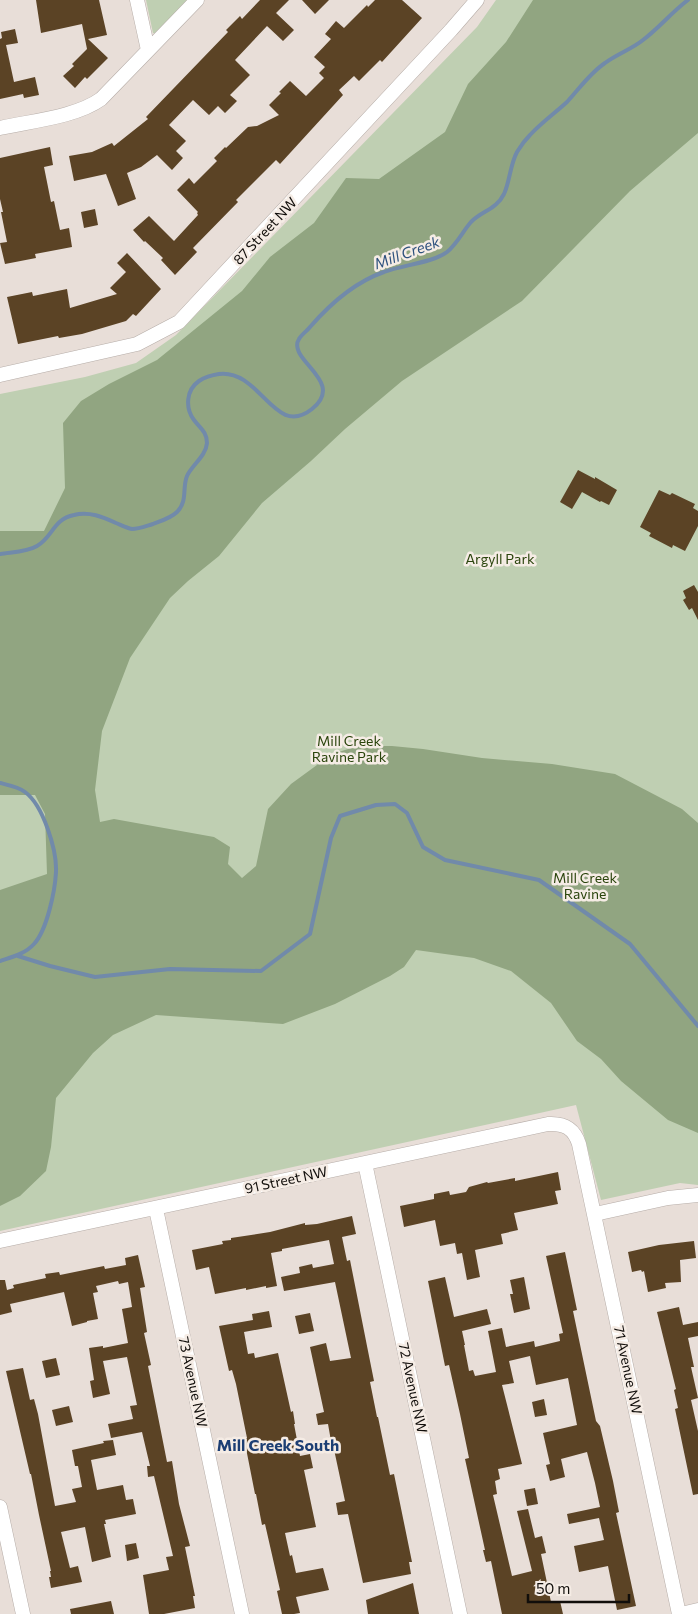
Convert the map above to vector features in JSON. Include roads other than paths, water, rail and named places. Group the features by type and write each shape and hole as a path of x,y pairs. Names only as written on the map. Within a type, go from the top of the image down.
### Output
{"street":[{"path":"137,0 148,50"},
{"path":"0,128 87,108 102,99 197,0"},
{"name":"87 Street NW","path":"0,376 137,344 179,322 452,30 477,0"},
{"name":"91 Street NW","path":"0,1241 548,1124 560,1124 571,1128"},
{"name":"71 Avenue NW","path":"571,1128 579,1144 595,1214 680,1614"},
{"name":"72 Avenue NW","path":"366,1163 460,1614"},
{"path":"595,1214 668,1198 698,1195"},
{"name":"73 Avenue NW","path":"156,1209 242,1614"},
{"path":"0,1508 23,1614"},
{"path":"680,1614 698,1610"}],"waterway":[{"name":"Mill Creek","path":"0,554 24,551 37,546 47,538 57,524 67,517 74,515 96,515 132,529 153,524 175,514 184,499 187,476 206,448 206,436 191,415 188,405 191,389 204,378 219,374 233,375 246,382 277,410 287,415 299,416 312,409 321,399 323,389 314,371 300,355 297,347 301,336 335,302 373,276 433,259 447,252 471,222 501,199 506,189 515,157 530,135 567,102 600,67 643,40 688,0"},
{"name":"Mill Creek","path":"0,783 23,790 32,798 48,829 56,863 50,910 39,938 27,950 0,961"},
{"path":"18,956 95,977 170,969 261,971 310,934 331,838 340,816 376,805 395,804 407,813 423,847 445,860 539,880 630,944 698,1026"}],"district":[{"name":"Mill Creek South","path":"278,1445"}],"park label":[{"name":"Argyll Park","path":"500,559"},
{"name":"Mill Creek Ravine Park","path":"349,750"},
{"name":"Mill Creek Ravine","path":"585,886"}]}
